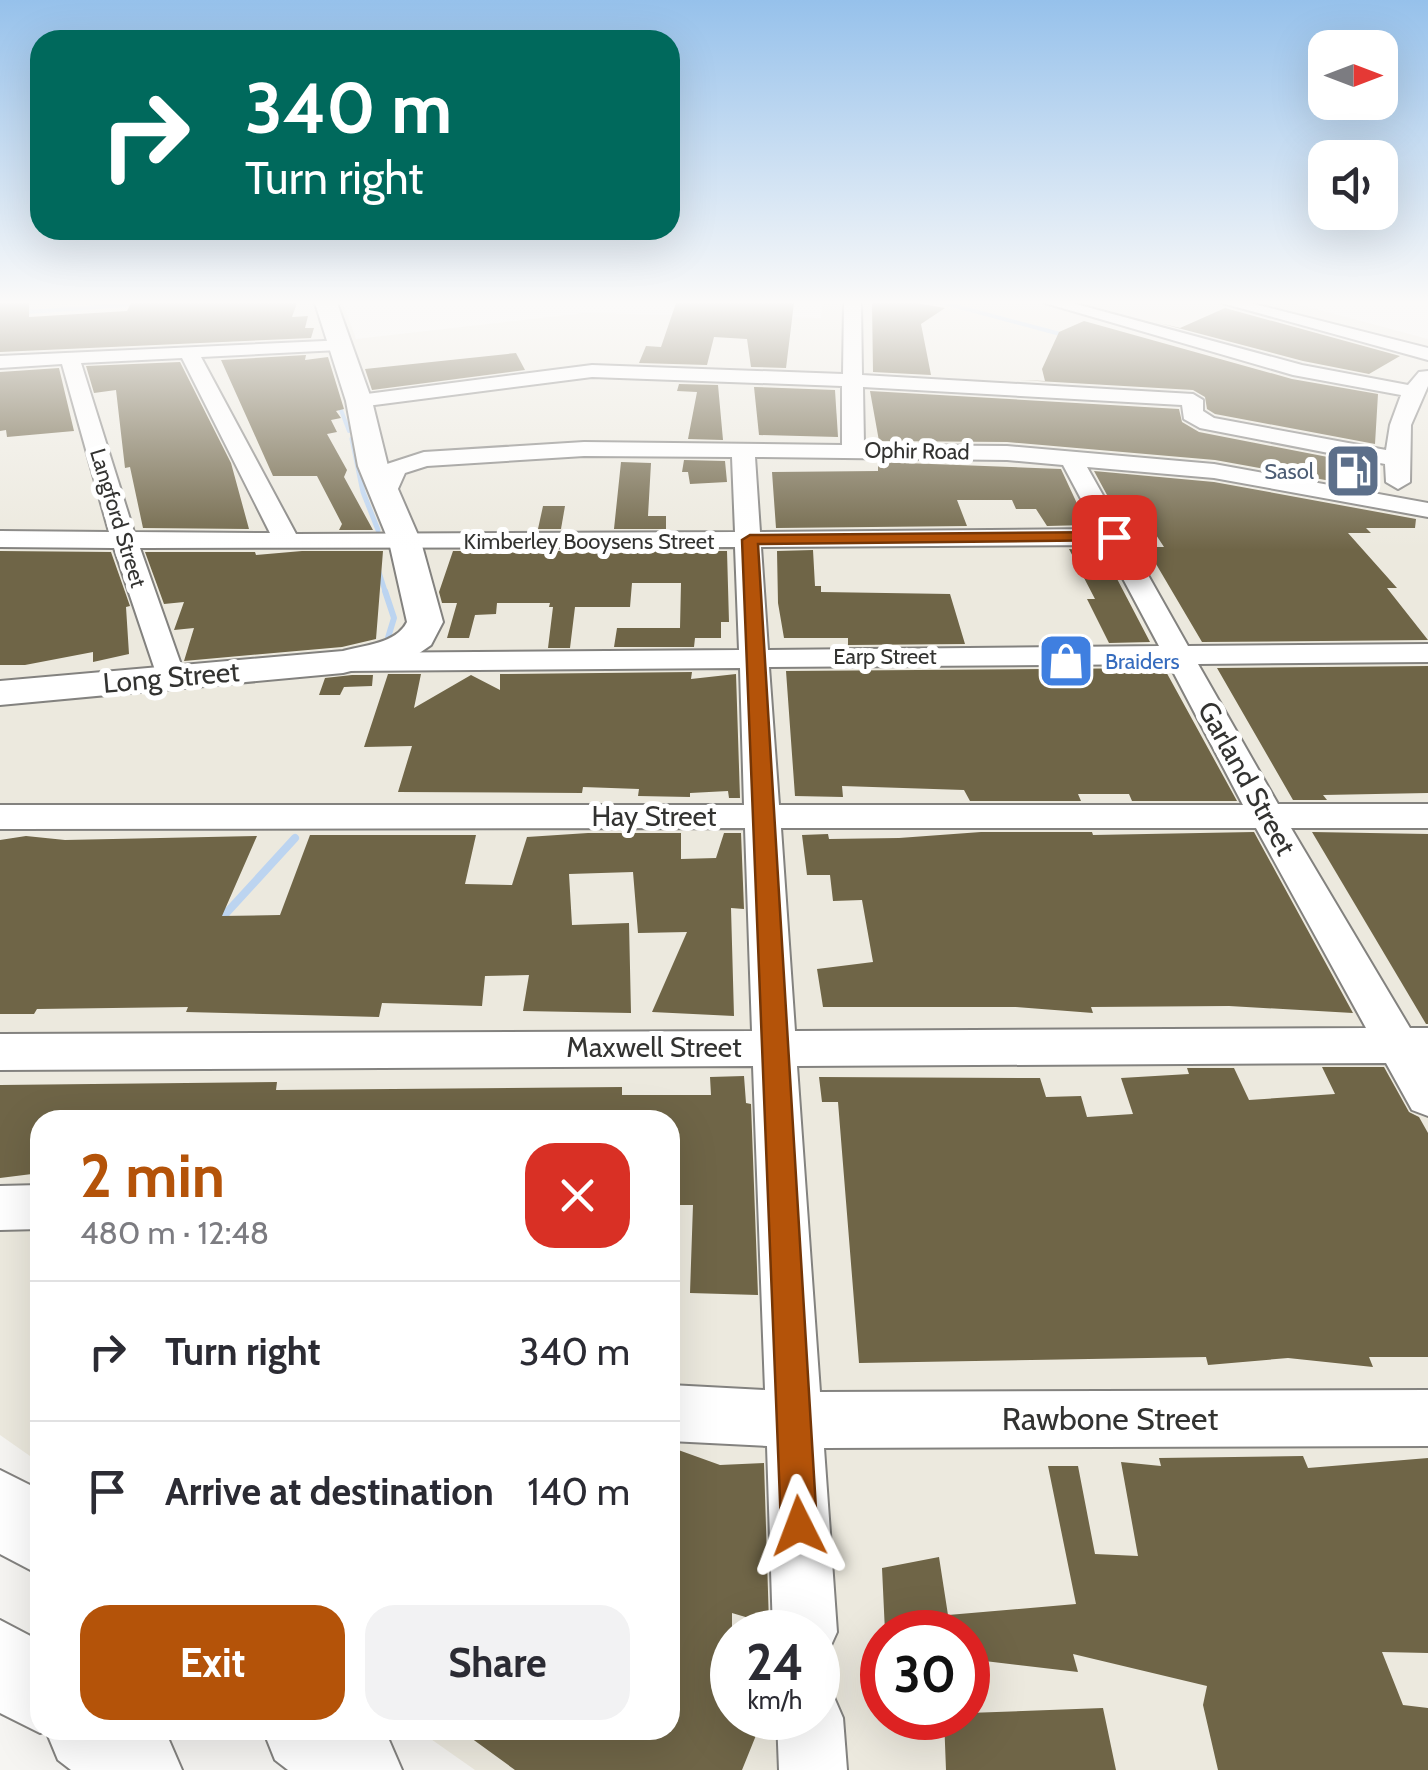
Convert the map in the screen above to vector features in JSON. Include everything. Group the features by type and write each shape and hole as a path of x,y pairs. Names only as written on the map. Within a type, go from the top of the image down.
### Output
{"main road":[{"path":"353,386 365,439 405,542 425,622"},
{"name":"Long Street","path":"0,693 343,662 405,646 418,637 425,622"},
{"path":"0,1507 30,1530"},
{"path":"0,1660 30,1684"},
{"path":"101,1740 139,1770"},
{"path":"318,1740 359,1770"}],"street":[{"name":"Langford Street","path":"78,386 170,676"},
{"path":"207,386 288,541"},
{"path":"424,459 392,453 362,414 513,386"},
{"path":"852,386 853,450"},
{"path":"947,386 1193,400 1192,414 1208,423 1396,459"},
{"path":"1356,386 1408,399"},
{"path":"1419,386 1408,399 1396,459 1398,483 1428,526"},
{"path":"743,448 757,656 804,1610"},
{"name":"Ophir Road","path":"424,459 584,449 743,448 1070,457 1250,476 1417,507"},
{"name":"Garland Street","path":"1070,457 1268,818 1413,1045 1428,1097"},
{"path":"384,495 395,469 424,459"},
{"name":"Kimberley Booysens Street","path":"0,539 405,542 1114,537"},
{"path":"425,622 438,640 450,648 498,659"},
{"name":"Earp Street","path":"343,662 1428,653"},
{"name":"Hay Street","path":"0,817 1428,816"},
{"name":"Maxwell Street","path":"0,1052 1413,1045"},
{"path":"0,1208 30,1207"},
{"name":"Rawbone Street","path":"680,1413 793,1420 1428,1418"},
{"path":"811,1740 813,1770"}],"shaded area":[{"path":"0,386 1428,386 1428,1770 475,1770 432,1740 680,1740 680,1110 30,1110 30,1456 0,1435"}],"building":[{"path":"0,386 63,386 74,431 7,437 6,430 0,431"},
{"path":"92,386 192,386 231,463 249,529 143,528 130,467 125,468 116,390 94,393"},
{"path":"232,386 337,386 344,409 336,411 341,418 331,420 337,432 327,434 347,470 344,477 373,530 339,530 342,524 317,476 273,476"},
{"path":"371,386 406,386 372,390"},
{"path":"679,386 718,386 723,440 688,439 697,392 677,391"},
{"path":"1117,386 1330,386 1378,394 1375,444 1215,414 1207,409 1205,397 1193,390"},
{"path":"754,387 835,390 838,437 759,435"},
{"path":"870,391 1179,409 1182,422 1199,432 1374,466 1375,489 1215,460 1007,442 879,441"},
{"path":"684,460 725,461 727,482 690,484 688,472 682,472"},
{"path":"621,462 651,463 648,516 666,516 666,529 614,529"},
{"path":"878,462 1061,469 1087,525 1047,526 1036,509 1016,509 1012,500 957,500 967,526 776,528 772,472 878,471"},
{"path":"1094,471 1214,482 1416,519 1415,528 1366,528 1371,533 1348,533 1397,588 1387,588 1428,640 1202,642 1146,547 1164,547 1137,506 1113,506"},
{"path":"543,506 565,506 561,529 538,529"},
{"path":"1069,549 1103,552 1150,642 1109,643 1087,599 1095,599"},
{"path":"813,550 815,586 821,586 821,592 950,594 965,644 848,645 848,638 784,638 778,603 777,551"},
{"path":"0,551 111,552 130,606 126,607 129,654 93,662 93,652 25,665 0,665"},
{"path":"383,551 376,639 342,647 184,661 194,628 174,630 184,602 164,604 145,552 256,555"},
{"path":"453,551 727,551 729,622 721,622 721,638 695,638 694,647 614,647 617,628 680,628 681,583 632,583 630,607 575,607 570,648 548,648 553,607 549,607 550,603 497,603 496,614 475,615 469,638 447,638 457,603 442,603 439,592"},
{"path":"1428,666 1428,793 1323,795 1327,800 1293,800 1217,668"},
{"path":"1164,668 1237,801 1132,801 1129,794 1078,794 1081,801 970,801 964,790 842,786 843,797 795,796 786,671"},
{"path":"692,672 691,679 736,674 740,798 729,798 728,791 690,793 690,797 638,796 639,789 583,787 582,793 398,792 412,746 364,747 388,674 421,674 414,708 471,675 500,690 500,674"},
{"path":"373,675 372,686 344,687 340,695 319,695 325,678"},
{"path":"981,832 1093,835 1254,832 1353,1013 1229,1006 1091,1007 1093,1013 1016,1007 823,1007 817,969 873,962 862,900 833,901 830,875 807,875 802,835 828,834 829,839 899,838"},
{"path":"1312,832 1428,834 1428,1024 1426,1024"},
{"path":"681,833 681,859 716,858 724,833 741,833 744,909 731,908 734,1016 652,1012 687,932 638,933 633,872 569,874 572,925 629,923 631,1013 523,1011 529,975 485,976 482,1006 382,1003 379,1017 186,1012 188,1007 37,1009 34,1014 0,1014 0,840 26,836 65,840 257,836 222,916 280,915 310,835 476,835 465,884 512,885 527,837"},
{"path":"1322,1067 1384,1067 1409,1112 1419,1117 1428,1133 1428,1357 1369,1357 1373,1367 1288,1358 1208,1365 1206,1357 859,1363 838,1102 822,1102 819,1077 1040,1078 1046,1097 1081,1096 1087,1117 1133,1114 1121,1078 1189,1074 1187,1068 1234,1068 1249,1100 1335,1094"},
{"path":"744,1076 746,1103 751,1104 758,1295 690,1293 693,1205 680,1205 680,1110 30,1110 30,1174 0,1178 0,1085 277,1082 276,1090 622,1087 622,1095 711,1095 710,1077"},
{"path":"680,1451 720,1465 764,1463 769,1610 710,1610 710,1740 754,1740 742,1770 515,1770 474,1740 680,1740"},
{"path":"1303,1456 1308,1468 1428,1458 1428,1653 1382,1652 1403,1705 1428,1708 1428,1770 1218,1770 1203,1705 1207,1686 1073,1654 1078,1672 990,1662 990,1611 1076,1604 1048,1466 1078,1466 1095,1554 1138,1556 1121,1462 1161,1466 1159,1458"},
{"path":"939,1557 947,1610 884,1610 882,1568"},
{"path":"1103,1708 1116,1770 946,1770 945,1740 990,1740 990,1712"}],"waterway":[{"path":"341,410 349,431"},
{"path":"352,439 363,492 378,530"},
{"path":"378,569 386,594"},
{"path":"386,594 394,618 387,641"},
{"path":"219,921 295,838"}],"place":[{"name":"Sasol","path":"1353,471"},
{"name":"Braiders","path":"1066,661"}],"route":[{"path":"799,1526 750,540 1114,537"}]}
